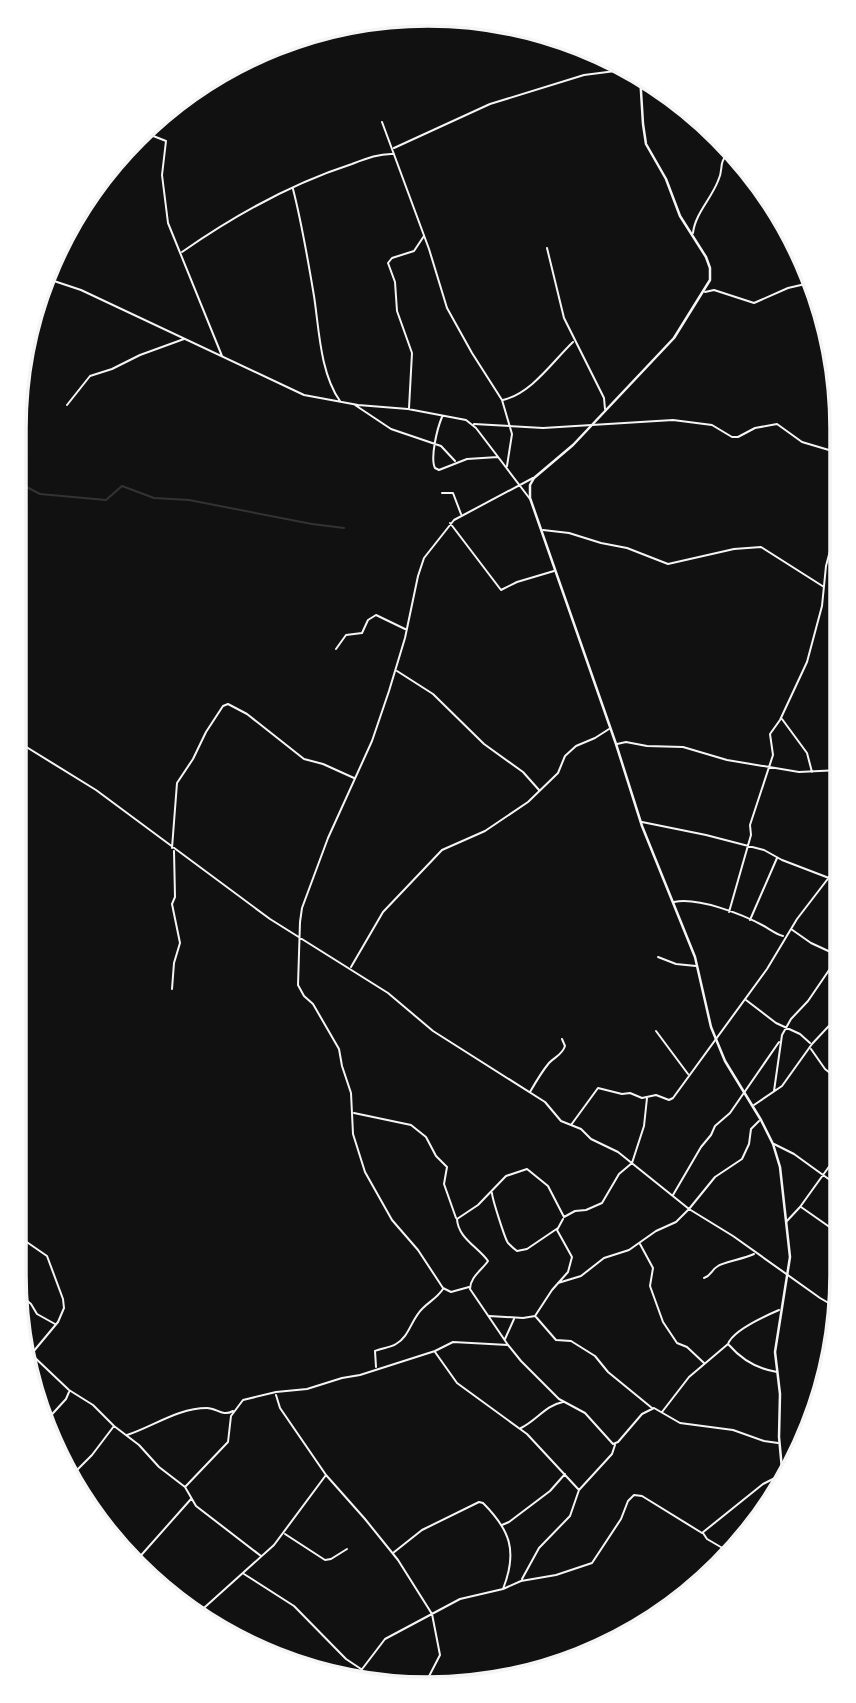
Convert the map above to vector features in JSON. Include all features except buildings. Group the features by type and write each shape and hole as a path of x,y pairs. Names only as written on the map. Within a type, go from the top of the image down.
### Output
{"street":[{"path":"393,148 490,104 584,75 612,71"},
{"path":"470,1287 451,1292 443,1288 418,1250 385,1209 365,1172 353,1134 351,1093 337,1044 298,985 302,908 328,838 372,741 396,671 422,563 450,523 534,478 568,449 674,338 710,280 710,268 680,216 666,179 646,144 641,87"},
{"path":"382,122 424,235 447,308 502,400 512,436 507,467"},
{"path":"153,136 166,141 162,175 166,213 172,236 223,357"},
{"path":"180,253 235,216 292,187 364,159 395,154"},
{"path":"692,234 695,221 719,180 720,164 725,158"},
{"path":"292,187 305,246 322,354 340,402"},
{"path":"408,409 412,353 397,311 395,282 388,263 392,258 414,251 424,235"},
{"path":"547,248 560,306 574,341 604,398 605,411"},
{"path":"54,281 81,290 304,395 354,405 408,409 466,420 473,424 531,501 616,744 640,822 697,966 716,1038 725,1060 761,1119 780,1167 790,1257 775,1352 781,1414 781,1466"},
{"path":"704,292 714,290 754,303 803,285"},
{"path":"66,405 90,376 185,338"},
{"path":"502,400 514,396 530,385 574,341"},
{"path":"354,405 391,429 421,441 436,443 456,462"},
{"path":"442,417 432,461 435,468 439,470 456,462 499,457"},
{"path":"473,424 510,424 543,428 628,424 650,419 682,420 716,426 732,437 762,426 777,424 802,442 830,450"},
{"path":"480,433 486,424"},
{"path":"531,501 530,485 534,478"},
{"path":"442,493 453,493 462,515"},
{"path":"450,523 501,590 517,582 555,571"},
{"path":"542,530 569,533 627,548 668,564 734,548 761,547 824,587"},
{"path":"729,912 751,835 751,822 774,751 770,734 781,718 807,662 830,551"},
{"path":"336,649 346,635 362,633 368,620 376,614 406,630"},
{"path":"396,671 433,694 484,744 519,769 540,791"},
{"path":"172,989 174,963 180,943 172,904 176,897 173,849 177,783 223,706 228,704 247,714 304,759 355,778"},
{"path":"781,718 807,753 812,772"},
{"path":"350,968 383,912 439,853 452,844 490,828 528,802 558,773 565,757 576,746 610,728"},
{"path":"616,744 626,742 647,746 683,747 727,760 770,767 812,772 830,771"},
{"path":"26,747 96,790 299,939 350,968 408,1008 433,1031 548,1104 556,1116 618,1153 689,1209 829,1302"},
{"path":"571,1126 597,1088 671,1099 681,1089 769,966 785,936 829,878 765,850 640,822"},
{"path":"750,920 777,857"},
{"path":"673,902 692,901 729,912 785,936"},
{"path":"790,929 830,952"},
{"path":"657,957 676,964 697,966"},
{"path":"673,1195 715,1126 730,1112 779,1042 785,1028 830,969"},
{"path":"744,1000 785,1028 803,1036 830,1073"},
{"path":"754,1105 782,1086 830,1025"},
{"path":"656,1031 689,1075"},
{"path":"529,1093 547,1065 565,1049 562,1039"},
{"path":"774,1091 779,1042"},
{"path":"564,1217 602,1203 619,1174 632,1163 644,1126 647,1097"},
{"path":"353,1113 407,1123 426,1136 436,1156 447,1167 444,1184 458,1228 488,1261 477,1272 470,1287"},
{"path":"558,1283 581,1276 604,1258 629,1250 660,1228 669,1227 689,1209 715,1177 742,1159 749,1144 752,1127 761,1119"},
{"path":"773,1144 788,1150 830,1180"},
{"path":"786,1222 830,1165"},
{"path":"457,1219 478,1205 506,1176 529,1169 552,1192 564,1217"},
{"path":"492,1192 506,1238 517,1251 527,1249 558,1228 564,1217"},
{"path":"800,1207 830,1227"},
{"path":"536,1316 568,1272 572,1257 559,1235 558,1228"},
{"path":"26,1241 47,1256 63,1299 62,1316 34,1351"},
{"path":"639,1243 653,1268 650,1286 663,1322 677,1343 704,1363"},
{"path":"704,1278 711,1275 719,1265 755,1253"},
{"path":"470,1287 508,1345 563,1402 585,1413 615,1444"},
{"path":"376,1368 375,1351 392,1347 400,1341 410,1331 421,1309 436,1298 443,1288"},
{"path":"27,1301 37,1314 56,1325"},
{"path":"662,1413 675,1392 728,1344 730,1338 782,1308"},
{"path":"488,1316 536,1316"},
{"path":"536,1316 556,1340 571,1341 595,1356 608,1372 653,1409 680,1423 733,1430 764,1441 779,1443"},
{"path":"505,1340 515,1318"},
{"path":"185,1487 228,1441 229,1422 243,1400 276,1392 307,1389 376,1368 392,1366 453,1342 508,1345"},
{"path":"728,1344 741,1357 758,1367 777,1372"},
{"path":"435,1351 457,1383 520,1428 579,1490"},
{"path":"35,1356 69,1390 93,1405 139,1445 159,1467 185,1487 196,1506 261,1556"},
{"path":"52,1415 66,1399 69,1390"},
{"path":"276,1392 280,1408 326,1475 414,1582 432,1615 440,1655 429,1677"},
{"path":"520,1428 555,1404 563,1402"},
{"path":"127,1435 178,1413 207,1408 224,1414 234,1411"},
{"path":"521,1581 539,1548 570,1516 579,1490 612,1454 615,1444 642,1414 653,1409"},
{"path":"77,1470 114,1426"},
{"path":"501,1525 550,1491 565,1474"},
{"path":"204,1608 284,1533 326,1475"},
{"path":"703,1532 762,1484 774,1478"},
{"path":"243,1573 294,1606 345,1659 362,1669 385,1639 460,1599 593,1563 634,1495 642,1496 703,1532 704,1537 722,1548"},
{"path":"141,1556 191,1499"},
{"path":"392,1553 422,1530 479,1502 488,1508 508,1535 510,1553 503,1589"},
{"path":"284,1533 325,1560 347,1549"}],"waterway":[{"path":"26,487 40,494 106,500 122,486 154,498 189,500 344,528"}]}
